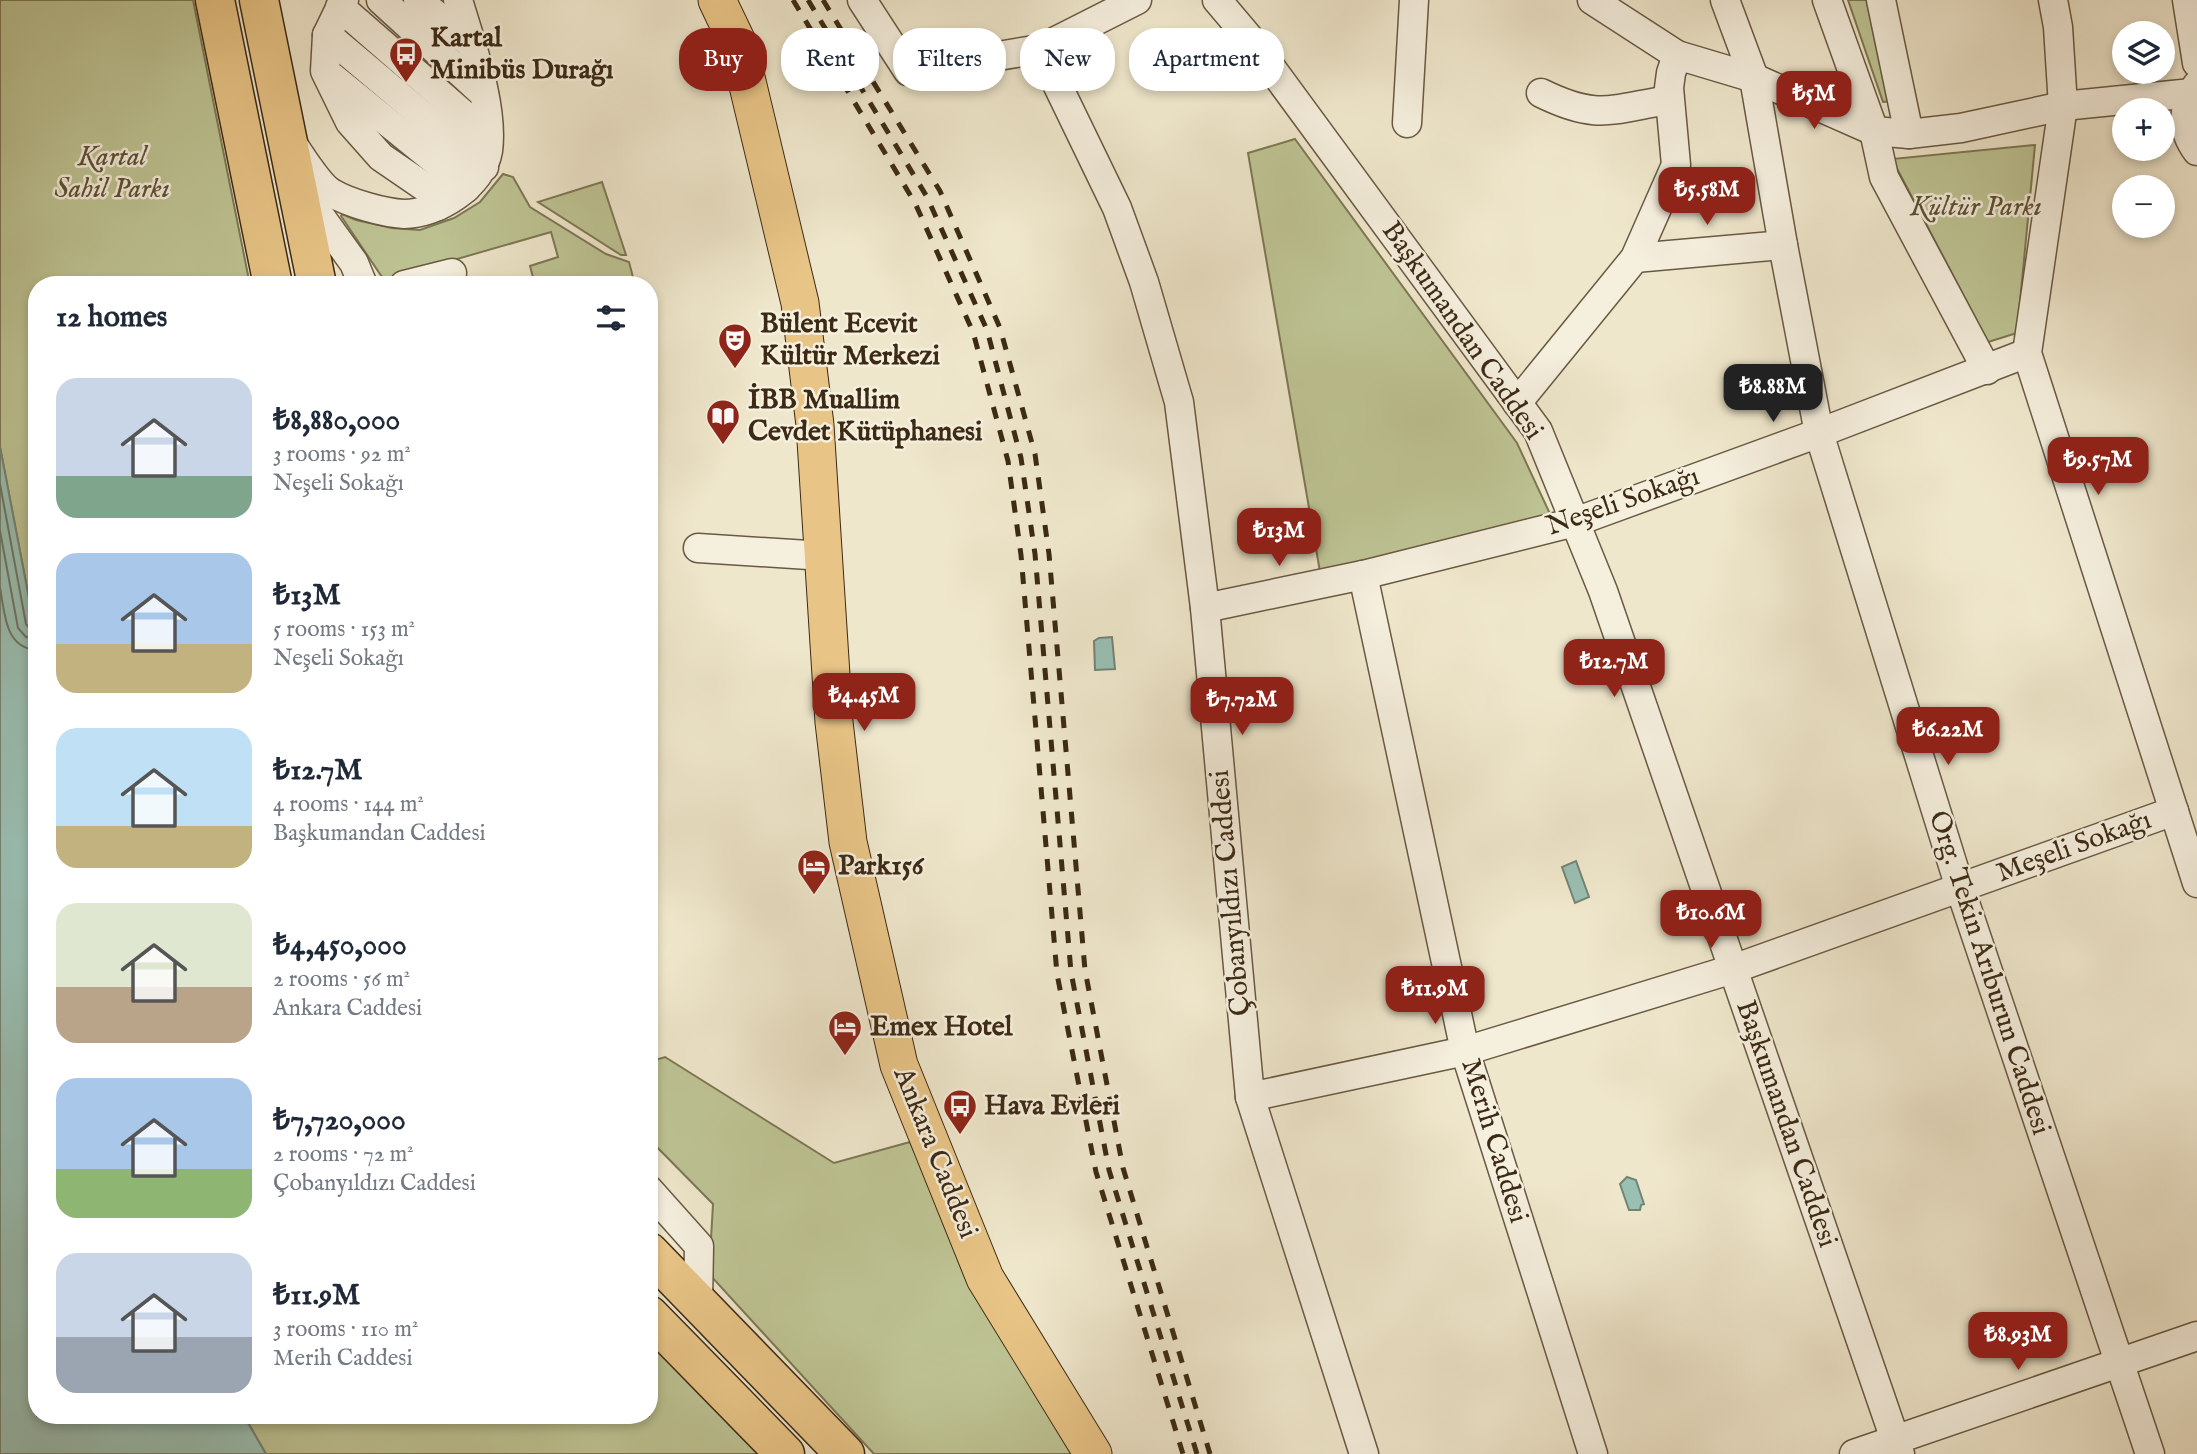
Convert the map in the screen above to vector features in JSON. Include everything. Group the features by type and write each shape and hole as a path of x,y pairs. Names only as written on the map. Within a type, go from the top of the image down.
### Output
{"highway":[{"path":"215,0 271,276"},
{"path":"259,0 315,276"},
{"path":"241,130 255,276"},
{"path":"658,1261 845,1454"},
{"path":"658,1324 785,1454"}],"main road":[{"name":"Ankara Caddesi","path":"717,0 738,44 800,303 815,425 834,722 848,842 899,1065 985,1278 1093,1454"}],"street":[{"path":"380,0 484,94"},
{"path":"418,0 471,44"},
{"path":"287,137 329,192 360,205 404,214 438,206 466,188 484,167 488,149 484,94 458,0"},
{"path":"862,0 908,71 1020,52"},
{"path":"1070,28 1111,0"},
{"path":"1082,28 1137,0"},
{"name":"Başkumandan Caddesi","path":"1217,0 1250,38 1538,431 1603,591 1897,1447"},
{"path":"1407,123 1414,0"},
{"path":"1592,0 1677,55 1754,78 1874,131 1909,134 1961,128 2063,106 2184,104 2187,133 2197,150"},
{"name":"Org. Tekin Arıburun Caddesi","path":"1725,0 1754,78 1819,433 1960,888 2150,1454"},
{"path":"1827,0 1874,131 1884,177 1987,370"},
{"path":"1881,0 1909,134"},
{"path":"2053,0 2059,27 2063,106 2027,353 2197,883"},
{"path":"2186,0 2197,63"},
{"path":"438,206 435,194 381,157 350,122 325,71 327,35 342,3 487,135"},
{"path":"327,35 484,167"},
{"path":"1517,402 1635,258 1676,165 1669,100 1671,73 1677,55"},
{"path":"325,71 466,188"},
{"name":"Çobanyıldızı Caddesi","path":"1060,91 1117,208 1144,282 1179,402 1205,608 1250,1097 1364,1454"},
{"path":"1541,93 1559,102 1596,112 1669,100"},
{"path":"2063,106 2112,112"},
{"path":"296,183 354,264 359,276"},
{"path":"1635,258 1783,245"},
{"path":"440,276 452,273"},
{"name":"Neşeli Sokağı","path":"1205,608 1363,575 1575,522 2027,353"},
{"path":"698,548 824,556"},
{"name":"Merih Caddesi","path":"1363,575 1465,1051 1593,1454"},
{"name":"Meşeli Sokağı","path":"1250,1097 1465,1051 1733,969 2174,811"},
{"path":"658,1200 699,1246 698,1302"},
{"path":"1854,1454 1897,1447 2197,1336"}],"green space":[{"name":"Kartal Sahil Parkı","path":"0,0 193,0 248,276 28,276 28,593 0,447"},
{"path":"1848,0 1876,0 1892,101 1883,102"},
{"path":"1295,139 1517,443 1551,516 1320,572 1248,153"},
{"name":"Kültür Parkı","path":"2035,145 2017,333 1988,342 1892,159"},
{"path":"503,174 513,177 530,207 606,254 629,262 633,276 533,276 530,266 558,257 551,232 398,276 381,276 341,216 342,214 392,228 420,230 454,218 480,202"},
{"path":"602,182 626,255 621,255 538,202"},
{"path":"665,1057 834,1163 910,1142 978,1289 1074,1454 874,1454 709,1274 713,1204 658,1148 658,1059"},
{"path":"658,1346 765,1454 266,1454 249,1424 658,1424"}],"water":[{"path":"0,447 28,593 28,1424 249,1424 266,1454 0,1454"},
{"path":"1112,637 1115,669 1095,670 1094,641"},
{"path":"1576,861 1589,897 1575,903 1562,867"},
{"path":"1627,1177 1636,1180 1644,1204 1640,1210 1629,1210 1620,1184"}],"railway":[{"path":"793,0 915,203 973,332 1008,461 1021,555 1057,974 1096,1172 1183,1454"},
{"path":"808,0 927,197 987,330 1021,458 1035,554 1071,972 1109,1170 1197,1454"},
{"path":"823,0 940,191 1000,328 1035,454 1049,554 1085,970 1123,1168 1210,1454"}],"place":[{"name":"Kartal Minibüs Durağı","path":"406,84"},
{"name":"Bülent Ecevit Kültür Merkezi","path":"735,370"},
{"name":"İBB Muallim Cevdet Kütüphanesi","path":"723,446"},
{"name":"Park156","path":"814,896"},
{"name":"Emex Hotel","path":"845,1057"},
{"name":"Hava Evleri","path":"960,1136"}]}
